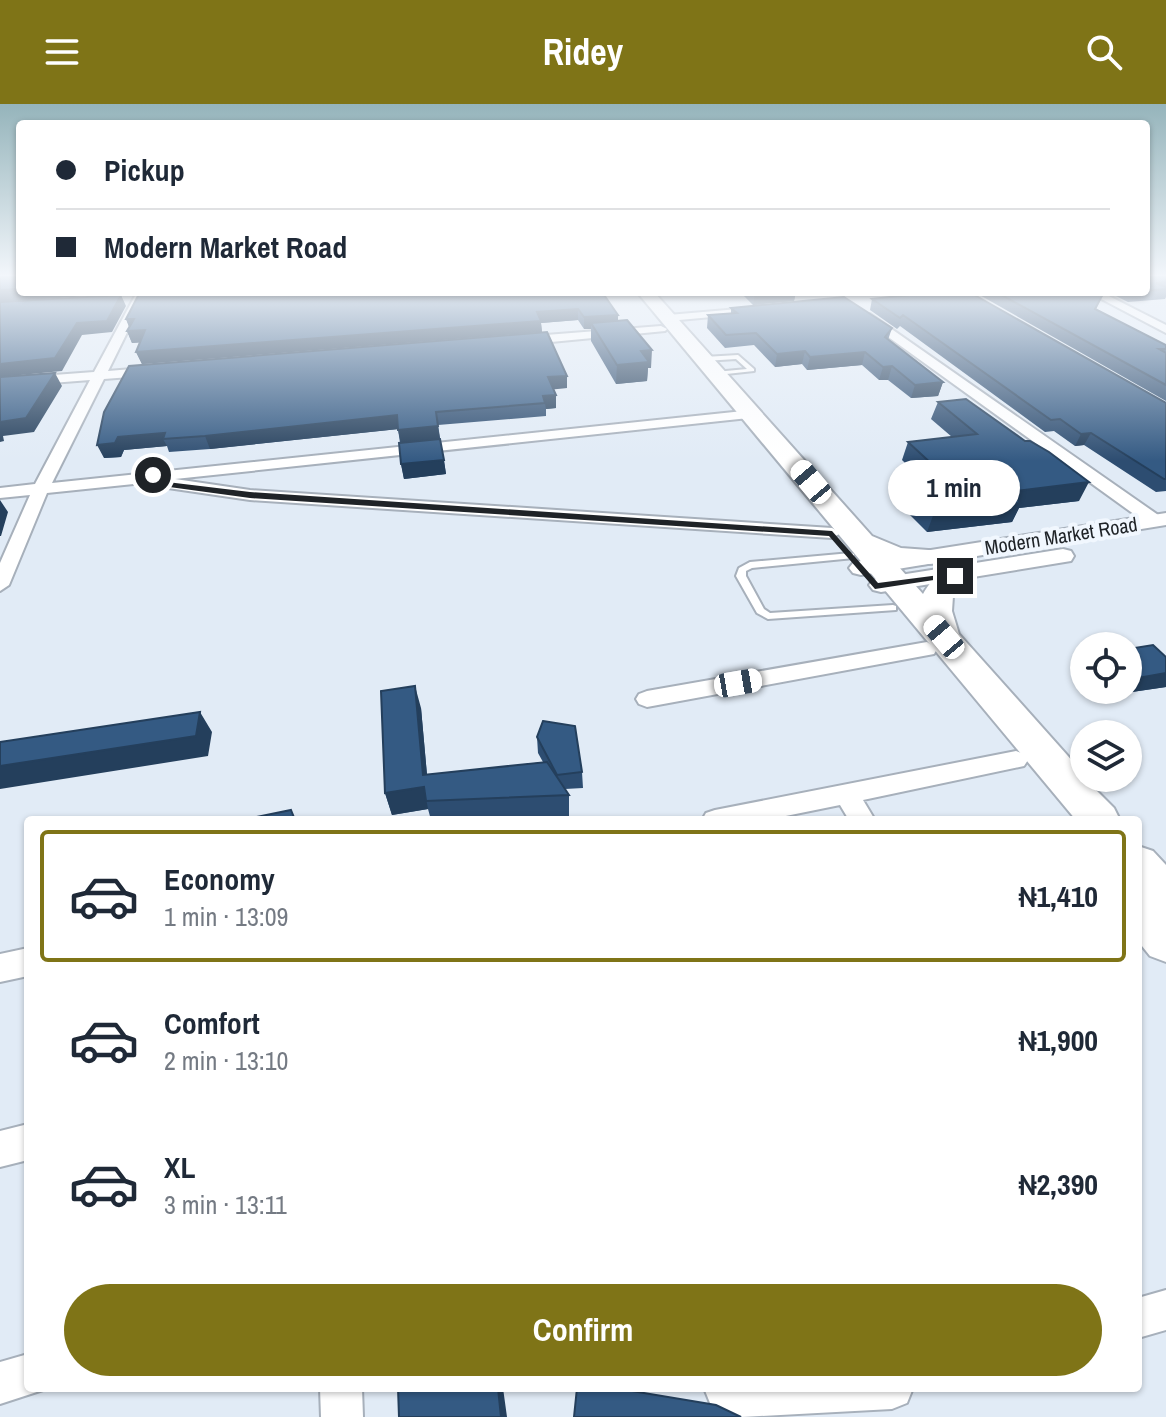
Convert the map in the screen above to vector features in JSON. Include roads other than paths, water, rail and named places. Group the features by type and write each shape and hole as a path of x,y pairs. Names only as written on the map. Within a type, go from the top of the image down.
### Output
{"main road":[{"path":"677,338 935,643 1096,816"},
{"path":"680,338 710,366 832,533 875,573"},
{"path":"875,573 897,557 944,566 934,603 935,643 1016,760 1063,816"},
{"path":"1142,879 1154,924"}],"street":[{"path":"0,585 41,488 119,338"},
{"path":"505,342 538,338"},
{"path":"898,338 1162,526"},
{"path":"0,383 178,369"},
{"path":"0,493 743,415"},
{"path":"153,475 155,480 165,484 250,495 832,533"},
{"name":"Modern Market Road","path":"875,573 944,566 1162,526"},
{"path":"647,699 935,643"},
{"path":"735,816 1016,760"},
{"path":"846,794 860,816"},
{"path":"0,968 24,963"},
{"path":"0,1149 24,1143"},
{"path":"1142,1317 1166,1310"},
{"path":"0,1383 24,1376"},
{"path":"341,1392 342,1417"},
{"path":"733,1392 746,1398 832,1392"}],"lane":[{"path":"738,357 752,370 710,366 738,357"},
{"path":"750,565 875,573 768,616 760,611 741,576 742,570 750,565"}]}
